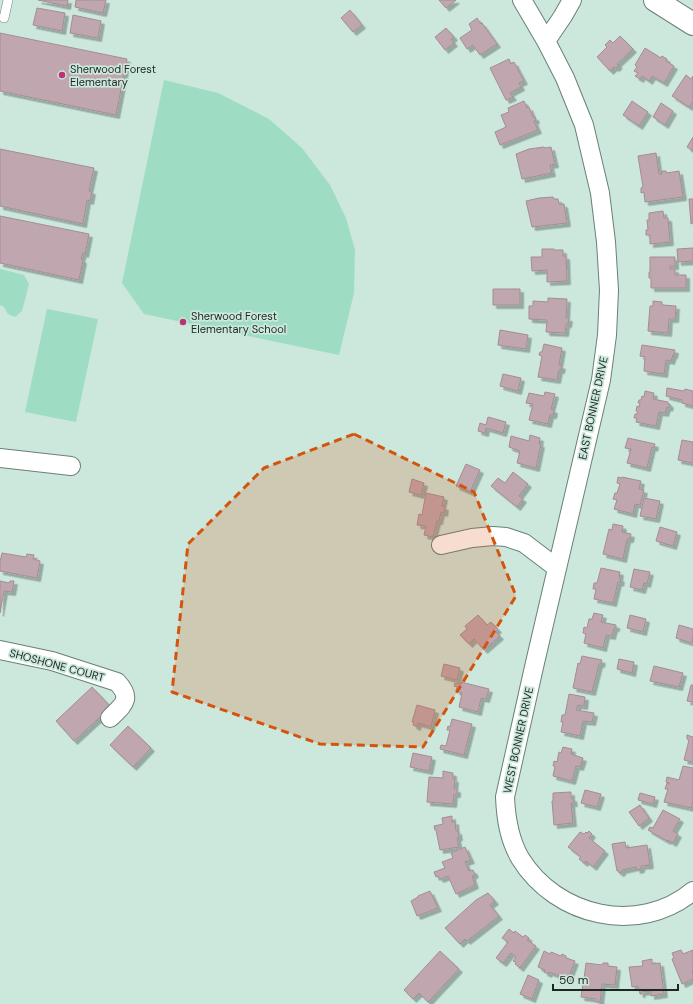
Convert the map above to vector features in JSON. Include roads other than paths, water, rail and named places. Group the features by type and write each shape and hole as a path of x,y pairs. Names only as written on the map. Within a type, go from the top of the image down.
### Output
{"street":[{"name":"EAST BONNER DRIVE","path":"522,0 546,41 565,78 584,125 600,193 606,242 609,290 607,336 601,380 557,568"},
{"path":"546,41 572,0"},
{"path":"655,0 693,24"},
{"path":"0,458 71,466"},
{"path":"441,545 472,538 493,536 506,537 524,543 557,568"},
{"name":"WEST BONNER DRIVE","path":"557,568 505,797 506,818 511,838 520,858 532,875 547,890 565,902 588,912 609,916 638,915 658,910 677,902 693,891"},
{"name":"SHOSHONE COURT","path":"0,650 52,661 117,682 123,688 125,696 124,704 110,718"}],"lane":[{"path":"4,18 8,0"}],"place":[{"name":"Sherwood Forest Elementary","path":"62,75"},
{"name":"Sherwood Forest Elementary School","path":"183,322"}]}
